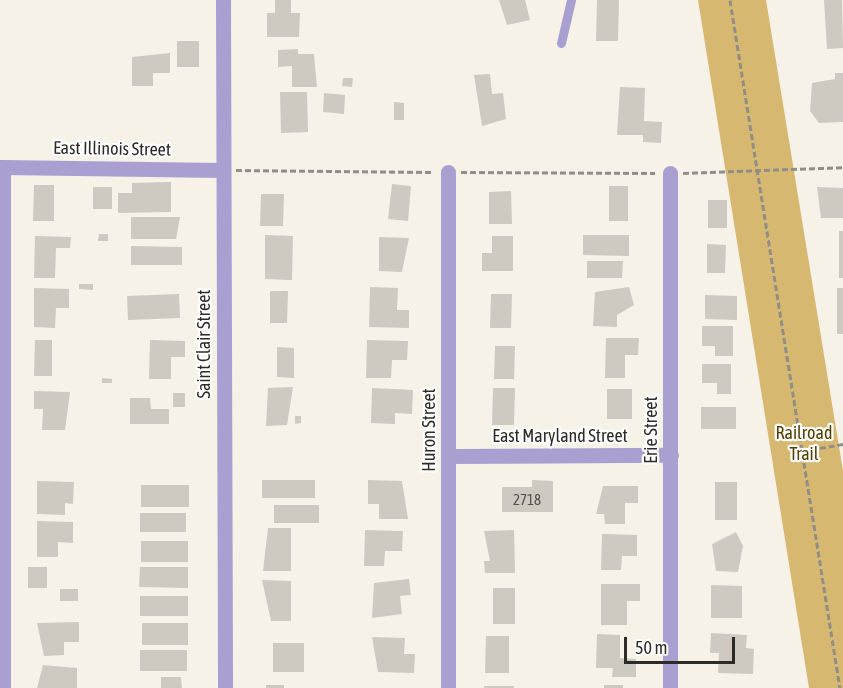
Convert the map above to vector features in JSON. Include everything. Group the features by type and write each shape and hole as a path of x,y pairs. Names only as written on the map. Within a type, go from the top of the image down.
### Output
{"street":[{"name":"Saint Clair Street","path":"223,0 225,688"},
{"name":"East Illinois Street","path":"2,167 223,170"},
{"path":"2,167 3,688"},
{"name":"Huron Street","path":"448,172 448,688"},
{"name":"Erie Street","path":"670,173 670,688"},
{"name":"East Maryland Street","path":"449,456 671,455"}],"lane":[{"path":"561,43 571,0"}],"path":[{"path":"730,0 840,688"},
{"path":"223,170 670,173 843,167"},
{"path":"802,451 843,444"}],"green space":[{"name":"Railroad Trail","path":"698,0 766,0 843,471 843,688 809,688"}],"building":[{"path":"275,0 291,0 291,13 300,13 299,37 267,37 267,13 275,13"},
{"path":"499,0 525,0 530,20 507,25"},
{"path":"597,0 619,0 618,41 596,41"},
{"path":"824,0 842,0 843,48 827,49"},
{"path":"177,41 199,41 199,67 177,67"},
{"path":"298,49 298,54 314,54 317,87 292,87 292,66 278,67 278,50"},
{"path":"170,53 170,73 153,73 153,86 132,86 132,57"},
{"path":"835,73 843,73 843,122 819,123 810,111 812,83 835,79"},
{"path":"490,74 492,94 503,93 506,119 482,126 474,75"},
{"path":"343,78 353,78 352,87 342,86"},
{"path":"620,87 645,88 644,121 662,122 661,143 643,142 643,135 617,135"},
{"path":"280,92 307,92 308,132 281,133"},
{"path":"324,93 345,95 344,114 323,112"},
{"path":"394,102 404,103 404,120 394,120"},
{"path":"171,182 171,212 118,213 118,193 132,193 132,183"},
{"path":"392,184 411,186 408,221 388,219"},
{"path":"34,185 54,185 54,221 33,221"},
{"path":"609,186 628,186 628,221 609,221"},
{"path":"93,187 112,187 112,209 93,209"},
{"path":"817,187 843,188 843,218 821,218"},
{"path":"511,191 512,224 489,224 489,192"},
{"path":"261,194 284,194 283,226 260,226"},
{"path":"708,200 727,200 727,228 708,228"},
{"path":"131,217 180,217 176,239 131,239"},
{"path":"839,231 843,231 843,278 839,278"},
{"path":"99,234 108,234 108,241 98,241"},
{"path":"265,235 293,236 292,280 265,279"},
{"path":"583,235 629,235 629,256 583,255"},
{"path":"35,236 71,237 70,248 56,248 55,278 34,278"},
{"path":"492,236 513,236 513,271 482,271 482,253 492,253"},
{"path":"379,237 409,238 402,272 379,271"},
{"path":"707,244 726,245 725,273 707,273"},
{"path":"131,246 182,247 182,265 131,265"},
{"path":"587,261 623,261 622,278 587,278"},
{"path":"79,284 93,284 93,290 79,289"},
{"path":"370,287 398,288 397,310 409,310 409,328 369,327"},
{"path":"629,287 634,305 617,315 617,327 593,326 595,292"},
{"path":"34,288 69,289 69,308 56,308 55,328 34,327"},
{"path":"837,288 843,288 843,334 837,334"},
{"path":"270,291 288,291 287,323 270,323"},
{"path":"179,294 180,318 128,320 127,296"},
{"path":"491,294 512,294 511,328 490,328"},
{"path":"705,295 737,296 737,320 705,319"},
{"path":"702,326 733,326 733,356 715,356 715,346 702,346"},
{"path":"606,338 639,338 638,355 625,355 625,378 605,378"},
{"path":"35,340 52,340 52,376 34,376"},
{"path":"150,340 185,341 185,357 171,357 171,379 149,379"},
{"path":"367,340 408,341 407,360 392,360 391,378 366,378"},
{"path":"495,346 515,346 514,379 494,379"},
{"path":"277,347 294,348 294,378 277,377"},
{"path":"702,364 731,364 731,394 717,394 717,383 702,383"},
{"path":"102,378 112,379 112,383 102,383"},
{"path":"293,387 287,425 266,426 268,388"},
{"path":"372,388 413,390 412,414 395,413 395,424 371,423"},
{"path":"493,388 515,388 514,425 492,425"},
{"path":"607,389 632,389 632,419 607,419"},
{"path":"34,391 70,392 65,430 42,430 43,409 34,409"},
{"path":"173,393 185,393 185,407 173,407"},
{"path":"130,398 150,398 151,409 169,409 169,424 130,424"},
{"path":"701,407 736,407 736,429 701,429"},
{"path":"295,416 301,416 301,423 295,424"},
{"path":"262,480 315,480 315,498 262,498"},
{"path":"368,480 402,481 408,519 379,519 379,504 368,504"},
{"path":"532,480 553,481 553,512 502,512 502,487 532,487"},
{"path":"37,481 74,482 73,504 65,503 65,515 37,514"},
{"path":"715,482 737,482 737,520 715,520"},
{"path":"141,485 189,485 189,507 141,507"},
{"path":"603,486 638,486 638,503 625,503 625,524 605,524 604,514 596,514"},
{"path":"274,505 319,505 319,523 274,523"},
{"path":"140,513 186,513 186,532 140,532"},
{"path":"37,521 73,522 73,543 58,542 58,557 37,557"},
{"path":"268,528 291,528 291,571 263,571"},
{"path":"365,530 403,531 402,551 385,551 384,566 364,566"},
{"path":"514,530 515,573 485,573 484,561 490,561 484,531"},
{"path":"736,532 743,546 738,572 716,571 712,544"},
{"path":"602,534 637,535 637,556 622,556 621,570 601,570"},
{"path":"141,541 188,541 188,562 141,562"},
{"path":"28,567 47,567 47,588 28,588"},
{"path":"140,567 188,567 188,588 139,587"},
{"path":"409,579 411,595 400,596 402,614 372,618 374,583"},
{"path":"262,580 291,581 291,621 271,621"},
{"path":"601,584 640,584 640,601 627,601 627,625 601,625"},
{"path":"711,585 742,586 742,618 711,618"},
{"path":"493,588 515,588 515,624 493,624"},
{"path":"60,589 78,589 78,601 60,601"},
{"path":"140,596 188,596 188,616 140,616"},
{"path":"79,622 79,642 64,642 64,655 44,656 37,623"},
{"path":"142,623 188,623 188,645 142,645"},
{"path":"711,633 747,635 746,648 754,649 753,674 718,673 719,653 710,653"},
{"path":"597,634 620,635 620,658 636,659 636,677 612,677 613,668 596,668"},
{"path":"486,636 509,636 509,673 485,673"},
{"path":"372,637 405,638 404,654 415,654 414,673 378,672"},
{"path":"273,643 304,643 304,672 273,672"},
{"path":"140,650 187,650 187,671 140,671"},
{"path":"43,665 77,668 77,688 37,688"},
{"path":"161,677 181,677 182,688 161,688"},
{"path":"266,685 284,685 284,688 266,688"},
{"path":"604,685 623,685 623,688 604,688"},
{"path":"484,686 514,686 514,688 484,688"}]}
